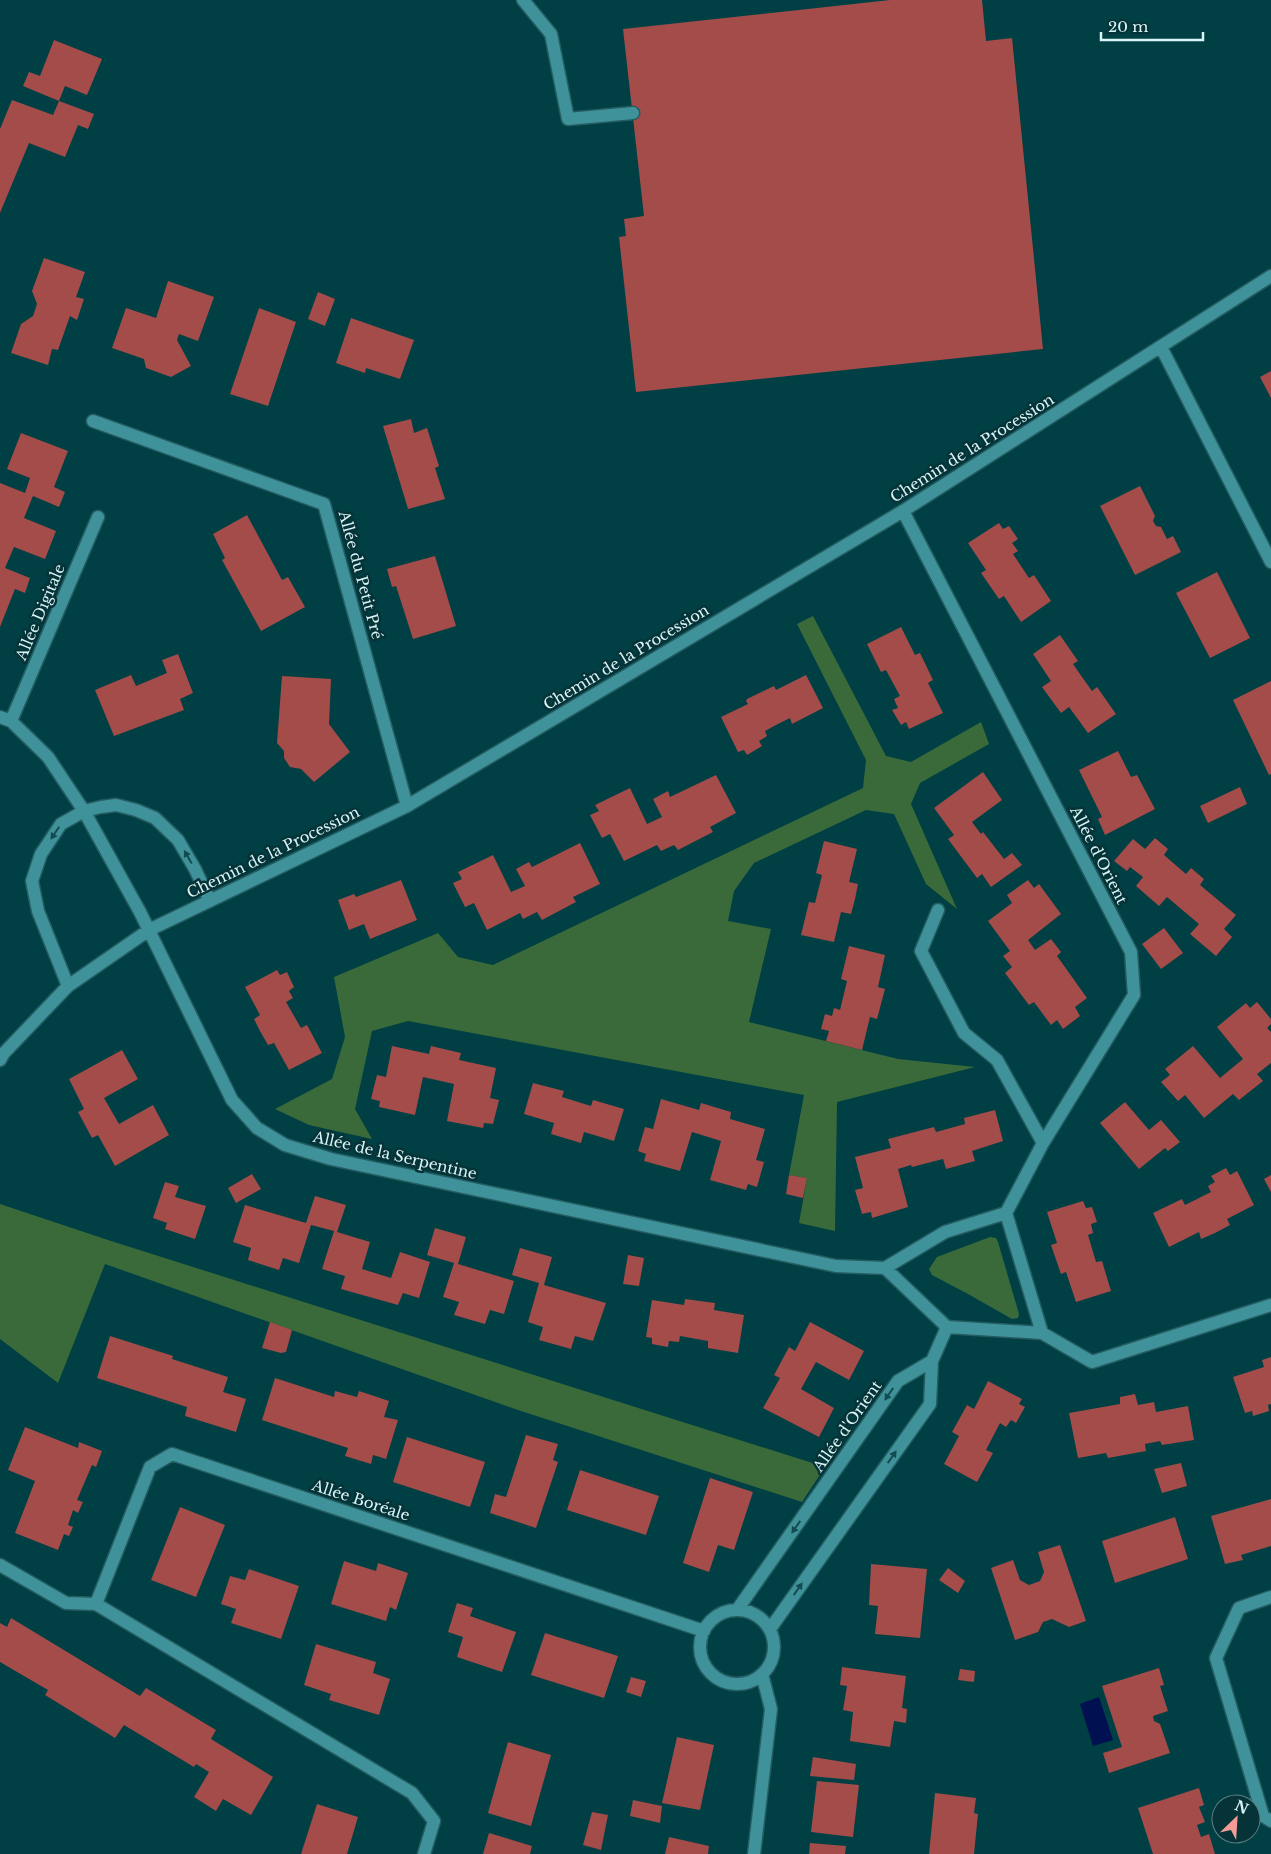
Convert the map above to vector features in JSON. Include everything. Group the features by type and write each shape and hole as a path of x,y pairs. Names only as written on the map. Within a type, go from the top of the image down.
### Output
{"street":[{"path":"522,0 551,34 568,119 633,114"},
{"name":"Chemin de la Procession","path":"0,1060 4,1053 68,986 149,930 407,806 903,511 1271,276"},
{"path":"1161,347 1271,562"},
{"name":"Allée du Petit Pré","path":"93,421 324,504 407,806"},
{"name":"Allée d'Orient","path":"903,511 1131,952 1134,995 1043,1143 1006,1213"},
{"name":"Allée Digitale","path":"5,719 98,516"},
{"name":"Allée de la Serpentine","path":"5,719 48,757 84,811 149,930 232,1100 257,1128 286,1145 331,1159 836,1266 886,1268"},
{"path":"68,986 38,911 32,880 40,854 61,824 84,811 116,805 136,810 155,818 178,840 195,869 210,901"},
{"path":"938,910 921,951 964,1033 997,1060 1043,1143"},
{"path":"1042,1333 1006,1213 945,1232 886,1268 947,1327 1042,1333 1092,1362 1271,1305"},
{"path":"770,1629 930,1404 932,1361 947,1327"},
{"name":"Allée d'Orient","path":"737,1610 898,1381 932,1361"},
{"name":"Allée Boréale","path":"96,1604 150,1467 172,1454 704,1631"},
{"path":"0,1565 66,1603 96,1604 412,1793 434,1821 424,1854"},
{"path":"1271,1597 1239,1608 1216,1658 1263,1816 1271,1820"},
{"path":"737,1610 756,1615 770,1629 774,1653 770,1665 752,1681 739,1684 726,1683 715,1677 706,1668 701,1656 700,1643 709,1622 717,1616 737,1610"},
{"path":"754,1854 771,1709 762,1674"}],"green space":[{"path":"813,616 886,756 911,762 981,722 989,744 920,783 911,804 957,909 926,884 894,814 866,810 754,863 734,891 728,921 771,929 749,1022 898,1059 975,1067 837,1102 835,1231 799,1223 807,1178 789,1175 804,1095 408,1021 372,1031 355,1109 372,1139 309,1125 275,1109 332,1079 345,1037 334,977 438,933 458,957 493,965 863,788 866,760 797,624"},
{"path":"0,1204 111,1241 825,1467 802,1502 518,1410 105,1264 58,1383 0,1339"},
{"path":"990,1237 996,1238 998,1242 1019,1314 1018,1318 1012,1319 932,1275 929,1269 937,1257"}],"shaded area":[{"path":"1099,1697 1113,1740 1093,1746 1080,1704"}],"building":[{"path":"890,0 982,0 986,41 1012,38 1043,349 636,392 619,237 626,236 624,219 644,216 623,29"},
{"path":"54,40 102,59 87,95 65,86 59,101 23,86 29,72 40,76"},
{"path":"12,100 53,115 59,101 94,114 88,129 78,125 65,157 29,143 0,213 0,129"},
{"path":"44,258 85,272 76,297 84,299 77,320 70,316 58,350 52,349 48,365 11,353 21,324 33,316 37,304 32,291"},
{"path":"168,281 214,297 198,341 179,334 177,340 191,366 171,377 146,368 144,359 112,348 126,308 156,318"},
{"path":"318,292 335,299 325,326 308,319"},
{"path":"259,308 296,322 268,406 230,394"},
{"path":"351,318 414,340 400,379 366,368 365,373 336,363"},
{"path":"1271,371 1271,398 1260,377"},
{"path":"411,419 414,433 427,428 439,466 435,468 445,499 408,509 383,426"},
{"path":"21,433 68,451 54,487 65,492 59,507 33,496 24,518 56,531 45,559 14,547 5,568 30,578 25,593 15,589 0,627 0,483 25,493 30,478 7,469"},
{"path":"1140,486 1155,516 1153,521 1156,526 1161,527 1167,539 1173,536 1181,552 1135,575 1100,506"},
{"path":"247,515 282,580 288,577 305,607 261,631 222,560 225,558 213,534"},
{"path":"999,523 1003,529 1009,526 1018,539 1012,543 1018,551 1013,554 1029,578 1034,575 1051,601 1021,622 1004,596 999,599 981,573 986,570 968,543"},
{"path":"435,556 456,626 413,639 396,586 392,587 387,569"},
{"path":"1217,572 1250,638 1210,658 1176,593"},
{"path":"901,627 915,655 920,653 933,680 928,683 943,713 909,729 906,722 901,725 892,710 898,708 894,699 900,696 886,670 881,672 867,644"},
{"path":"1060,635 1078,661 1073,664 1082,677 1092,691 1097,687 1116,714 1088,733 1069,707 1061,713 1042,687 1051,681 1033,654"},
{"path":"178,654 193,693 180,699 184,710 114,736 95,690 131,675 136,686 167,673 162,660"},
{"path":"806,675 823,708 792,724 790,718 765,731 767,736 759,741 762,746 747,755 744,750 738,752 721,717 748,704 747,699 774,686 776,690"},
{"path":"282,676 331,679 329,724 350,752 314,782 301,769 290,767 284,758 284,751 277,743"},
{"path":"1271,681 1271,774 1269,775 1233,700"},
{"path":"1118,751 1131,777 1137,775 1155,809 1105,835 1098,819 1102,817 1079,770"},
{"path":"983,772 1002,800 972,822 981,834 983,832 1004,859 1012,853 1022,865 991,887 982,874 977,878 948,839 954,835 934,808"},
{"path":"716,775 736,813 710,827 713,832 678,850 674,845 661,851 657,845 624,861 610,834 602,838 590,815 599,811 595,805 630,788 647,824 662,817 653,799 668,791 670,797"},
{"path":"1240,787 1247,804 1208,823 1200,806"},
{"path":"1155,838 1168,849 1164,855 1186,874 1191,868 1204,879 1200,885 1236,915 1224,929 1232,937 1216,956 1190,934 1199,924 1167,897 1159,906 1136,886 1143,877 1130,867 1127,871 1114,861 1133,839 1145,849"},
{"path":"824,841 857,849 849,882 858,884 855,899 851,914 841,912 834,942 801,935 809,902 815,903 822,875 816,873"},
{"path":"580,843 600,884 573,897 576,902 542,920 537,912 523,919 520,913 487,930 474,903 465,907 453,883 462,879 458,872 493,855 511,892 525,886 516,869 529,862 532,867"},
{"path":"401,880 417,920 370,939 364,924 349,930 338,900 354,894 356,897"},
{"path":"1028,880 1034,888 1039,884 1061,914 1028,940 1035,950 1051,939 1061,952 1057,956 1087,998 1075,1007 1080,1016 1063,1029 1057,1020 1051,1025 1034,1002 1029,1005 1005,973 1012,967 1003,956 1010,951 988,921 1012,903 1007,895"},
{"path":"1164,928 1183,953 1161,969 1142,944"},
{"path":"849,946 885,955 878,987 885,989 877,1019 870,1017 862,1050 826,1041 829,1031 821,1029 825,1014 832,1016 834,1008 840,1010 847,981 841,979"},
{"path":"277,970 280,975 287,972 294,987 289,991 293,998 286,1002 301,1028 307,1025 322,1053 289,1070 274,1043 268,1045 260,1031 254,1019 260,1015 245,987"},
{"path":"1257,1002 1271,1019 1271,1024 1267,1028 1271,1032 1271,1063 1257,1074 1263,1081 1239,1100 1233,1094 1204,1118 1185,1095 1178,1101 1161,1082 1170,1075 1165,1069 1193,1046 1220,1078 1243,1059 1217,1027 1246,1003 1250,1008"},
{"path":"392,1046 429,1054 431,1046 461,1053 459,1060 496,1068 490,1098 499,1100 493,1124 484,1123 483,1128 447,1121 454,1084 423,1077 415,1115 379,1107 380,1101 371,1099 377,1075 386,1077"},
{"path":"122,1050 138,1079 104,1098 119,1124 153,1105 169,1135 115,1166 98,1135 92,1138 78,1112 84,1109 69,1079"},
{"path":"533,1083 564,1091 562,1097 591,1106 593,1100 624,1109 614,1141 584,1132 581,1143 551,1134 554,1123 524,1114"},
{"path":"661,1099 699,1110 701,1103 731,1112 730,1119 765,1129 756,1160 764,1162 757,1187 748,1184 746,1190 710,1180 721,1141 692,1132 680,1171 644,1161 646,1154 638,1151 645,1127 653,1129"},
{"path":"1125,1102 1149,1130 1161,1120 1180,1142 1168,1151 1165,1148 1139,1169 1100,1123"},
{"path":"995,1110 1003,1141 972,1151 975,1161 946,1169 943,1159 898,1169 908,1207 872,1218 871,1212 862,1214 855,1190 863,1188 855,1157 891,1148 888,1139 934,1127 936,1132 965,1124 964,1118"},
{"path":"1226,1168 1230,1175 1237,1171 1254,1205 1227,1219 1230,1225 1215,1233 1201,1239 1199,1232 1169,1247 1153,1213 1182,1199 1185,1205 1211,1192 1208,1186 1215,1182 1211,1176"},
{"path":"252,1174 261,1189 236,1203 228,1188"},
{"path":"789,1175 807,1178 803,1198 786,1194"},
{"path":"1271,1175 1271,1192 1264,1179"},
{"path":"165,1182 179,1186 175,1197 206,1206 195,1239 165,1229 167,1223 153,1218"},
{"path":"315,1196 346,1205 337,1232 370,1242 362,1269 391,1278 400,1252 430,1262 419,1298 403,1293 398,1305 341,1289 345,1276 322,1269 334,1231 311,1225 299,1263 283,1258 279,1270 248,1260 251,1248 233,1242 245,1205 306,1223"},
{"path":"1083,1201 1086,1208 1092,1207 1097,1222 1091,1224 1093,1233 1088,1235 1096,1262 1102,1261 1111,1291 1076,1302 1066,1272 1061,1274 1051,1245 1057,1243 1047,1212"},
{"path":"435,1228 466,1237 458,1264 514,1281 504,1314 490,1310 485,1324 454,1315 459,1302 443,1297 454,1263 427,1255"},
{"path":"520,1248 552,1257 544,1285 606,1303 593,1341 575,1336 571,1349 539,1340 543,1327 528,1322 539,1283 512,1275"},
{"path":"628,1255 644,1258 639,1286 623,1284"},
{"path":"685,1299 715,1303 714,1310 744,1315 738,1353 708,1348 708,1341 680,1336 679,1342 669,1341 668,1347 652,1344 652,1338 646,1337 652,1300 684,1305"},
{"path":"270,1322 292,1330 286,1352 281,1353 262,1348"},
{"path":"810,1322 864,1351 849,1380 816,1362 801,1389 834,1408 819,1437 763,1408 780,1378 774,1375 789,1347 795,1351"},
{"path":"110,1336 173,1356 172,1359 228,1377 223,1392 246,1399 236,1432 185,1416 187,1407 97,1378"},
{"path":"1271,1357 1271,1404 1268,1405 1269,1411 1253,1416 1252,1411 1245,1413 1233,1377 1264,1367 1262,1360"},
{"path":"275,1378 334,1397 335,1391 357,1397 359,1391 389,1401 384,1417 398,1420 386,1459 373,1455 371,1464 345,1456 348,1448 262,1420"},
{"path":"988,1381 1022,1399 1019,1404 1025,1407 1016,1423 1011,1420 1006,1427 1000,1423 986,1450 993,1453 977,1482 944,1464 959,1436 952,1432 967,1405 974,1409"},
{"path":"1135,1394 1138,1405 1154,1402 1156,1412 1188,1406 1194,1440 1162,1445 1160,1441 1145,1444 1146,1451 1108,1458 1106,1453 1078,1458 1069,1413 1120,1404 1120,1397"},
{"path":"25,1427 78,1448 79,1442 102,1451 96,1467 92,1465 77,1500 83,1502 78,1513 73,1510 68,1525 73,1527 69,1536 64,1534 58,1550 15,1533 35,1481 8,1470"},
{"path":"526,1435 558,1444 553,1460 558,1462 536,1528 490,1513 495,1494 506,1497"},
{"path":"407,1437 485,1462 470,1507 393,1482"},
{"path":"1181,1463 1187,1486 1162,1493 1154,1469"},
{"path":"580,1470 659,1496 646,1535 567,1510"},
{"path":"710,1478 753,1492 734,1550 718,1545 709,1572 683,1563"},
{"path":"1271,1499 1271,1546 1241,1555 1243,1560 1225,1564 1211,1516"},
{"path":"180,1507 225,1525 196,1597 151,1580"},
{"path":"1175,1517 1188,1559 1115,1583 1102,1541"},
{"path":"1060,1545 1086,1621 1069,1627 1052,1619 1043,1622 1038,1632 1015,1640 991,1568 1013,1560 1020,1580 1029,1585 1040,1581 1044,1572 1038,1552"},
{"path":"344,1561 376,1571 378,1563 408,1573 396,1610 390,1607 386,1621 331,1604"},
{"path":"871,1564 927,1569 920,1638 875,1634 878,1606 869,1605"},
{"path":"948,1568 965,1581 958,1593 939,1580"},
{"path":"249,1569 299,1586 281,1639 231,1623 236,1609 221,1604 230,1576 245,1580"},
{"path":"457,1603 473,1608 470,1616 516,1632 502,1672 457,1657 463,1637 448,1632"},
{"path":"11,1618 140,1696 146,1688 216,1730 211,1739 273,1777 251,1815 223,1799 216,1811 194,1797 209,1772 196,1764 194,1767 124,1725 115,1738 45,1695 48,1690 0,1662 0,1623 7,1627"},
{"path":"545,1633 618,1656 604,1698 531,1675"},
{"path":"316,1644 376,1662 373,1673 390,1679 379,1715 329,1700 331,1694 304,1685"},
{"path":"842,1667 906,1676 902,1708 907,1709 906,1723 894,1721 890,1747 850,1741 853,1712 843,1710 847,1686 840,1685"},
{"path":"1159,1668 1164,1685 1160,1686 1168,1711 1153,1716 1154,1721 1160,1724 1170,1753 1109,1773 1103,1753 1122,1747 1102,1686"},
{"path":"960,1669 975,1671 974,1682 958,1680"},
{"path":"631,1677 646,1681 641,1697 626,1692"},
{"path":"677,1737 714,1745 700,1810 662,1803"},
{"path":"508,1742 551,1755 531,1826 488,1813"},
{"path":"813,1757 856,1764 854,1780 810,1776"},
{"path":"817,1781 859,1785 853,1837 811,1832"},
{"path":"1199,1788 1204,1805 1199,1807 1205,1822 1197,1825 1201,1837 1209,1834 1215,1854 1153,1854 1138,1808"},
{"path":"935,1793 976,1798 974,1813 978,1814 974,1854 929,1854"},
{"path":"633,1800 662,1806 660,1823 630,1816"},
{"path":"317,1804 358,1817 347,1854 301,1854"},
{"path":"592,1812 608,1815 601,1850 583,1845"},
{"path":"489,1833 532,1846 530,1854 483,1854"},
{"path":"669,1837 709,1846 708,1854 665,1854"},
{"path":"810,1843 846,1846 845,1854 809,1854"}]}
